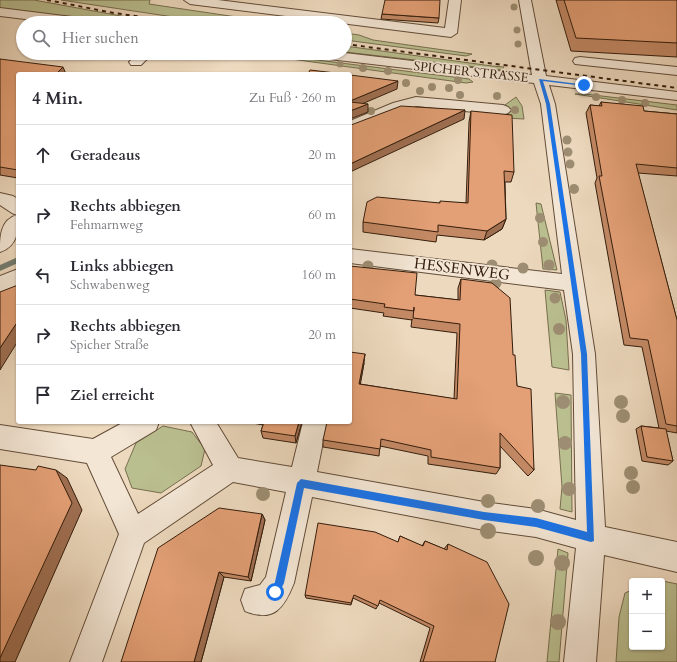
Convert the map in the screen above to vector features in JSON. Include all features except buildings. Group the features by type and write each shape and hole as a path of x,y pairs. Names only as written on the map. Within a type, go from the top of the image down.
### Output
{"street":[{"path":"190,0 317,16"},
{"path":"352,20 451,33 455,0"},
{"path":"525,0 531,40 540,80 548,104 584,354 591,538 580,662"},
{"path":"0,12 32,16"},
{"path":"0,18 16,20"},
{"name":"SPICHER STRASSE","path":"352,58 677,96"},
{"path":"580,61 677,71"},
{"path":"352,126 398,106 416,101 503,110"},
{"path":"0,199 7,200 16,207"},
{"path":"0,245 16,224"},
{"name":"HESSENWEG","path":"352,256 574,283"},
{"path":"0,285 16,278"},
{"path":"0,437 95,452 144,424"},
{"path":"203,424 230,469"},
{"path":"256,600 268,600 280,583 315,424"},
{"path":"95,452 133,534"},
{"path":"86,662 133,534 230,469 484,516 536,523 651,553 677,557"}],"green space":[{"path":"0,0 34,0 121,16 52,16 0,10"},
{"path":"61,0 150,0 149,4 230,16 167,16"},
{"path":"352,34 373,40 472,54 466,56 352,41"},
{"path":"352,47 504,67 502,70 352,53"},
{"path":"298,60 317,60 469,79 473,82 466,83"},
{"path":"575,94 677,105 677,110"},
{"path":"516,97 522,106 524,119 506,118 505,105"},
{"path":"536,203 541,204 557,270 543,269"},
{"path":"545,290 560,292 566,320 569,370 552,367"},
{"path":"555,393 571,395 572,512 560,509 562,487"},
{"path":"163,426 192,432 205,449 201,466 161,493 132,488 125,469 136,443"},
{"path":"558,549 568,553 559,662 547,662"},
{"path":"665,581 677,584 677,662 616,662 619,617 625,593 629,591 629,650 665,650"}],"waterway":[{"path":"0,268 16,261"}],"railway":[{"path":"47,0 135,16"},
{"path":"352,45 677,88"}],"route":[{"path":"275,592 280,583 301,483 484,516 536,523 591,538 584,354 548,104 540,80 584,85"}]}
